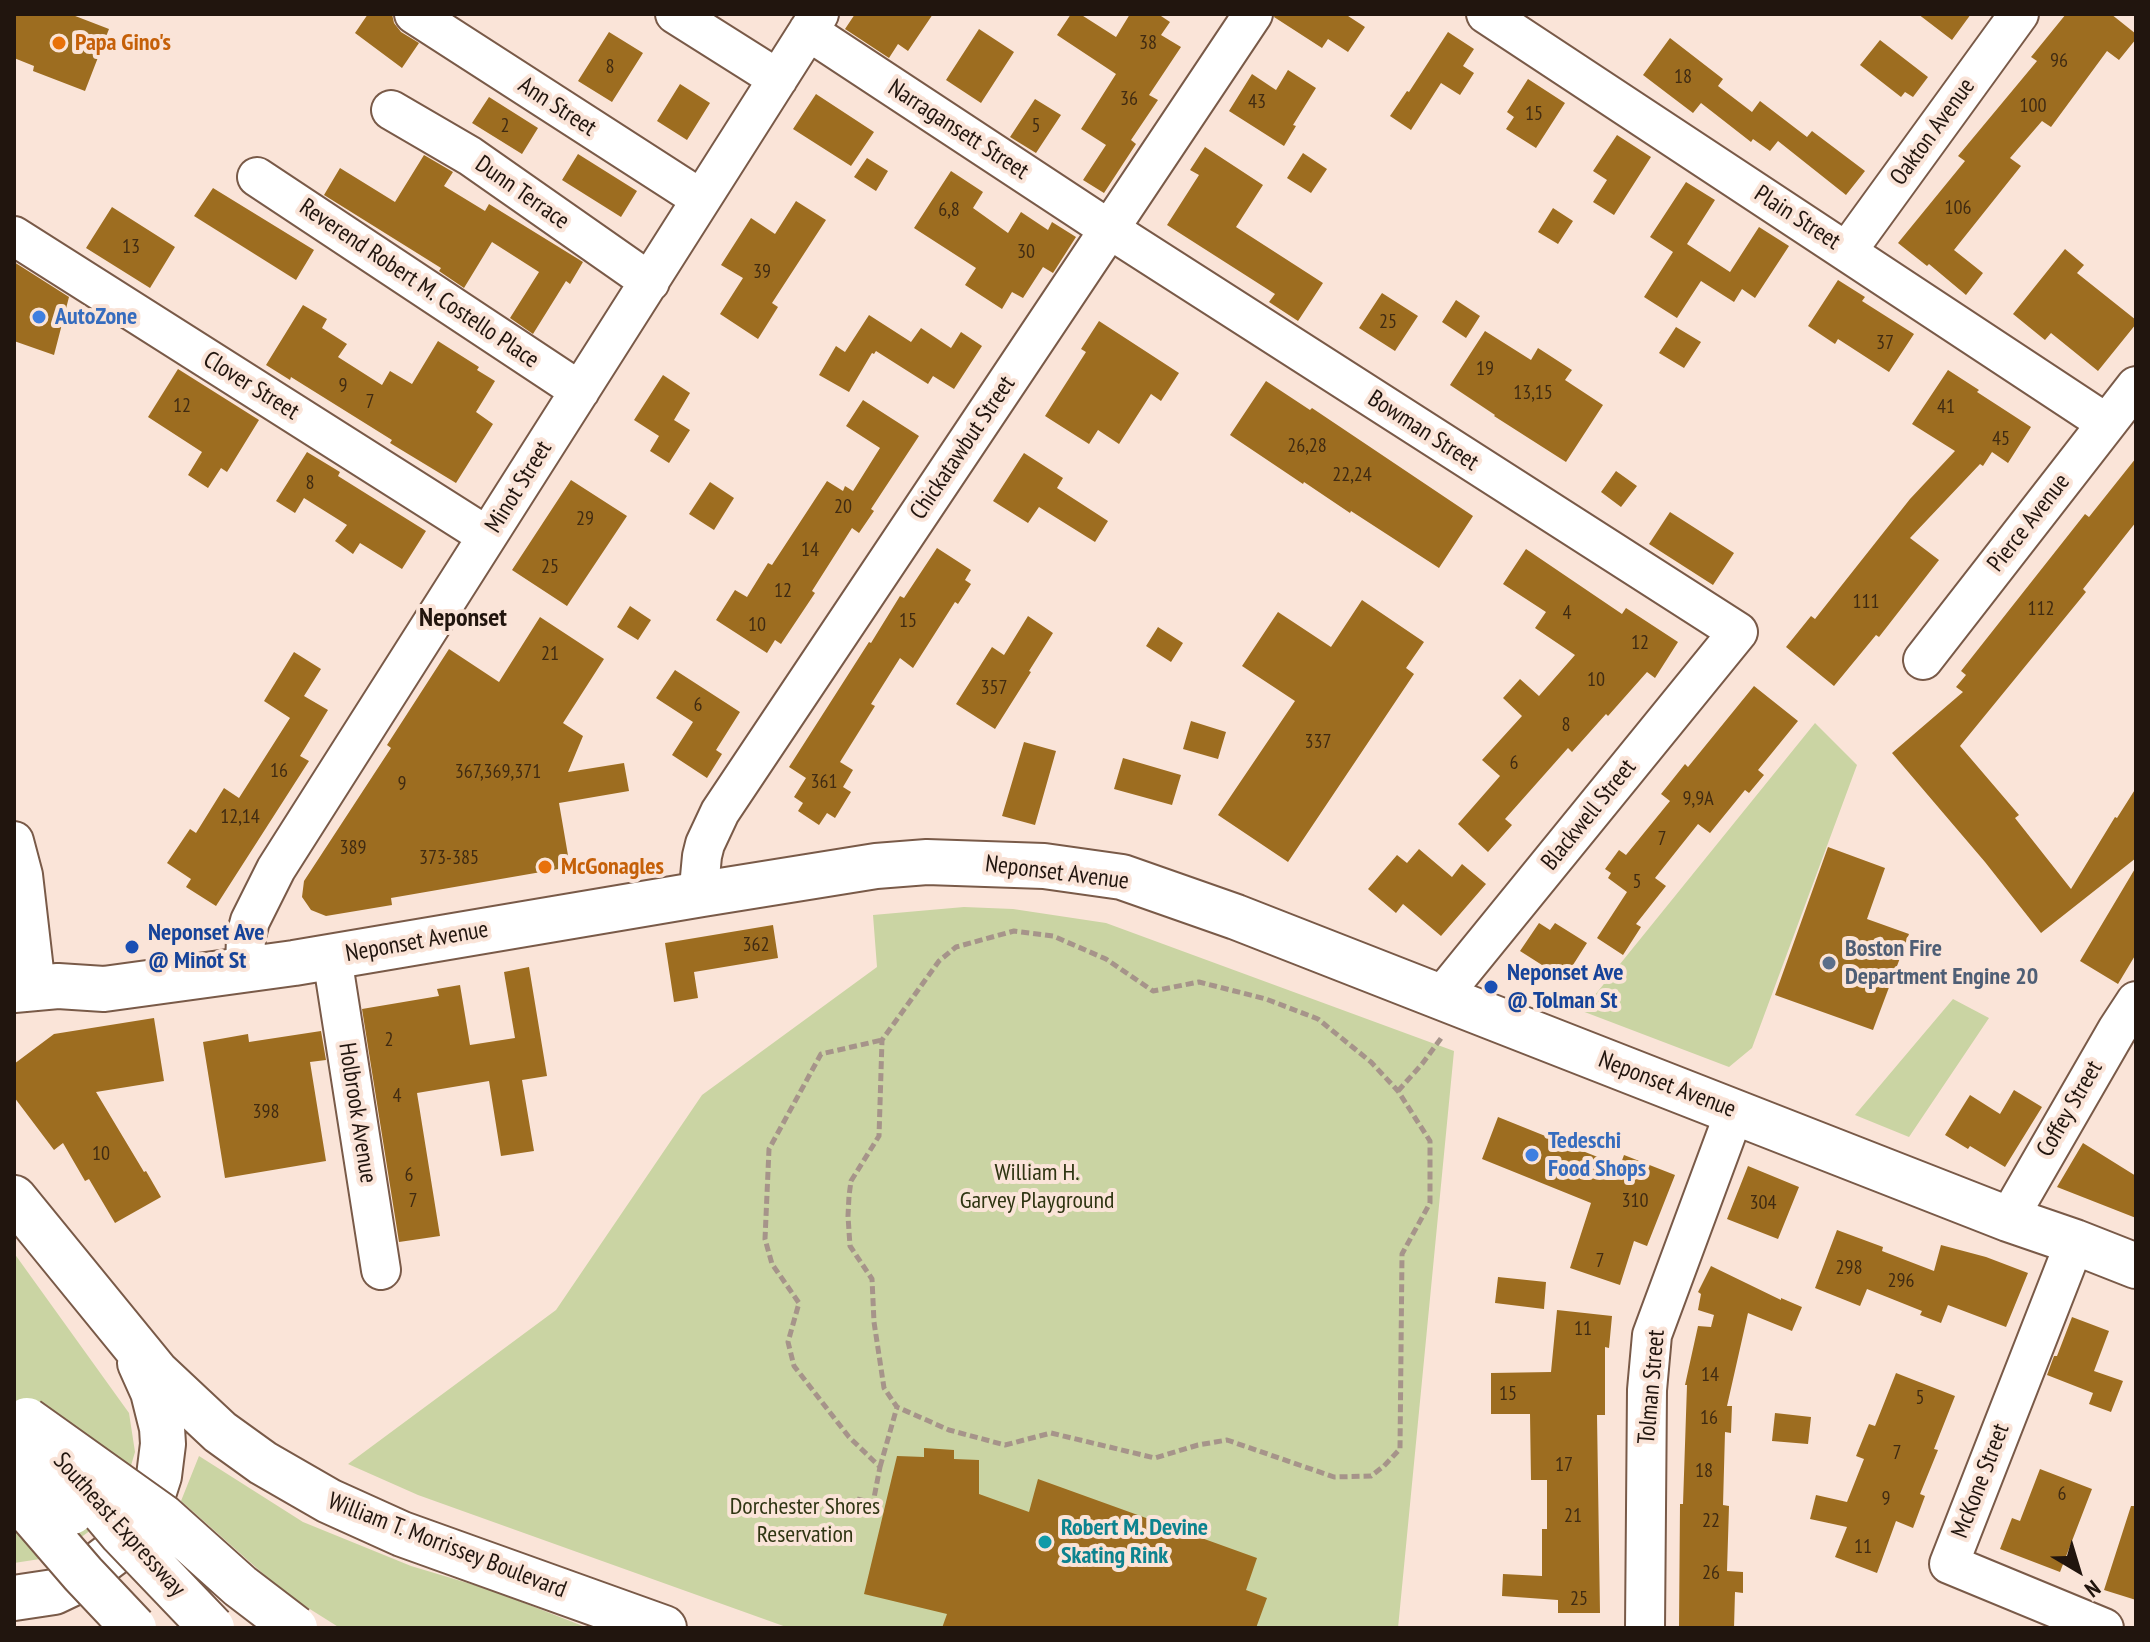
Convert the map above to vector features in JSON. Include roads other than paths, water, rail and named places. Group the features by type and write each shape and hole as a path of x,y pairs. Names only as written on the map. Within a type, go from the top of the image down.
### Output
{"main road":[{"name":"Neponset Avenue","path":"21,999 51,1002 79,993 332,957 837,872 927,862 1044,866 1122,877 1236,917 1442,1017 1735,1111 2136,1266"},
{"name":"William T. Morrissey Boulevard","path":"14,1198 156,1372 220,1432 263,1463 308,1490 402,1534 664,1628"},
{"path":"14,1598 54,1592 75,1582 124,1545 149,1507 159,1476 163,1444 159,1411 126,1337"},
{"path":"21,1432 105,1550 179,1628"},
{"path":"21,1432 163,1517 240,1586 295,1628"},
{"name":"Southeast Expressway","path":"21,1432 212,1628"},
{"path":"14,1494 134,1628"},
{"path":"14,1530 102,1628"}],"street":[{"name":"Ann Street","path":"414,14 701,199"},
{"path":"675,14 778,79"},
{"name":"Chickatawbut Street","path":"702,894 702,856 720,812 1253,14"},
{"name":"Plain Street","path":"1486,14 2106,423"},
{"name":"Oakton Avenue","path":"1847,251 2019,14"},
{"name":"Minot Street","path":"245,969 246,936 250,921 276,869 813,23"},
{"name":"Narragansett Street","path":"813,23 1109,229"},
{"name":"Dunn Terrace","path":"391,110 470,156 650,282"},
{"name":"Reverend Robert M. Costello Place","path":"257,177 580,391"},
{"name":"Bowman Street","path":"1109,229 1738,632"},
{"name":"Clover Street","path":"14,236 487,536"},
{"name":"Pierce Avenue","path":"1923,660 2136,386"},
{"name":"Blackwell Street","path":"1442,1017 1738,632"},
{"path":"14,841 23,875 21,999"},
{"name":"Holbrook Avenue","path":"332,957 381,1270"},
{"name":"Coffey Street","path":"2008,1219 2136,1001"},
{"name":"Tolman Street","path":"1645,1628 1647,1390 1652,1335 1735,1111"},
{"name":"McKone Street","path":"2075,1242 1949,1564 2104,1628"}],"place":[{"name":"Papa Gino's","path":"59,43"},
{"name":"AutoZone","path":"39,317"},
{"name":"McGonagles","path":"545,867"},
{"name":"Neponset Ave @ Minot St","path":"132,947"},
{"name":"Boston Fire Department Engine 20","path":"1829,963"},
{"name":"Neponset Ave @ Tolman St","path":"1491,987"},
{"name":"Tedeschi Food Shops","path":"1532,1155"},
{"name":"Robert M. Devine Skating Rink","path":"1045,1542"}],"district":[{"name":"Neponset","path":"463,619"}],"park label":[{"name":"William H. Garvey Playground","path":"1037,1187"},
{"name":"Dorchester Shores Reservation","path":"805,1521"}]}
